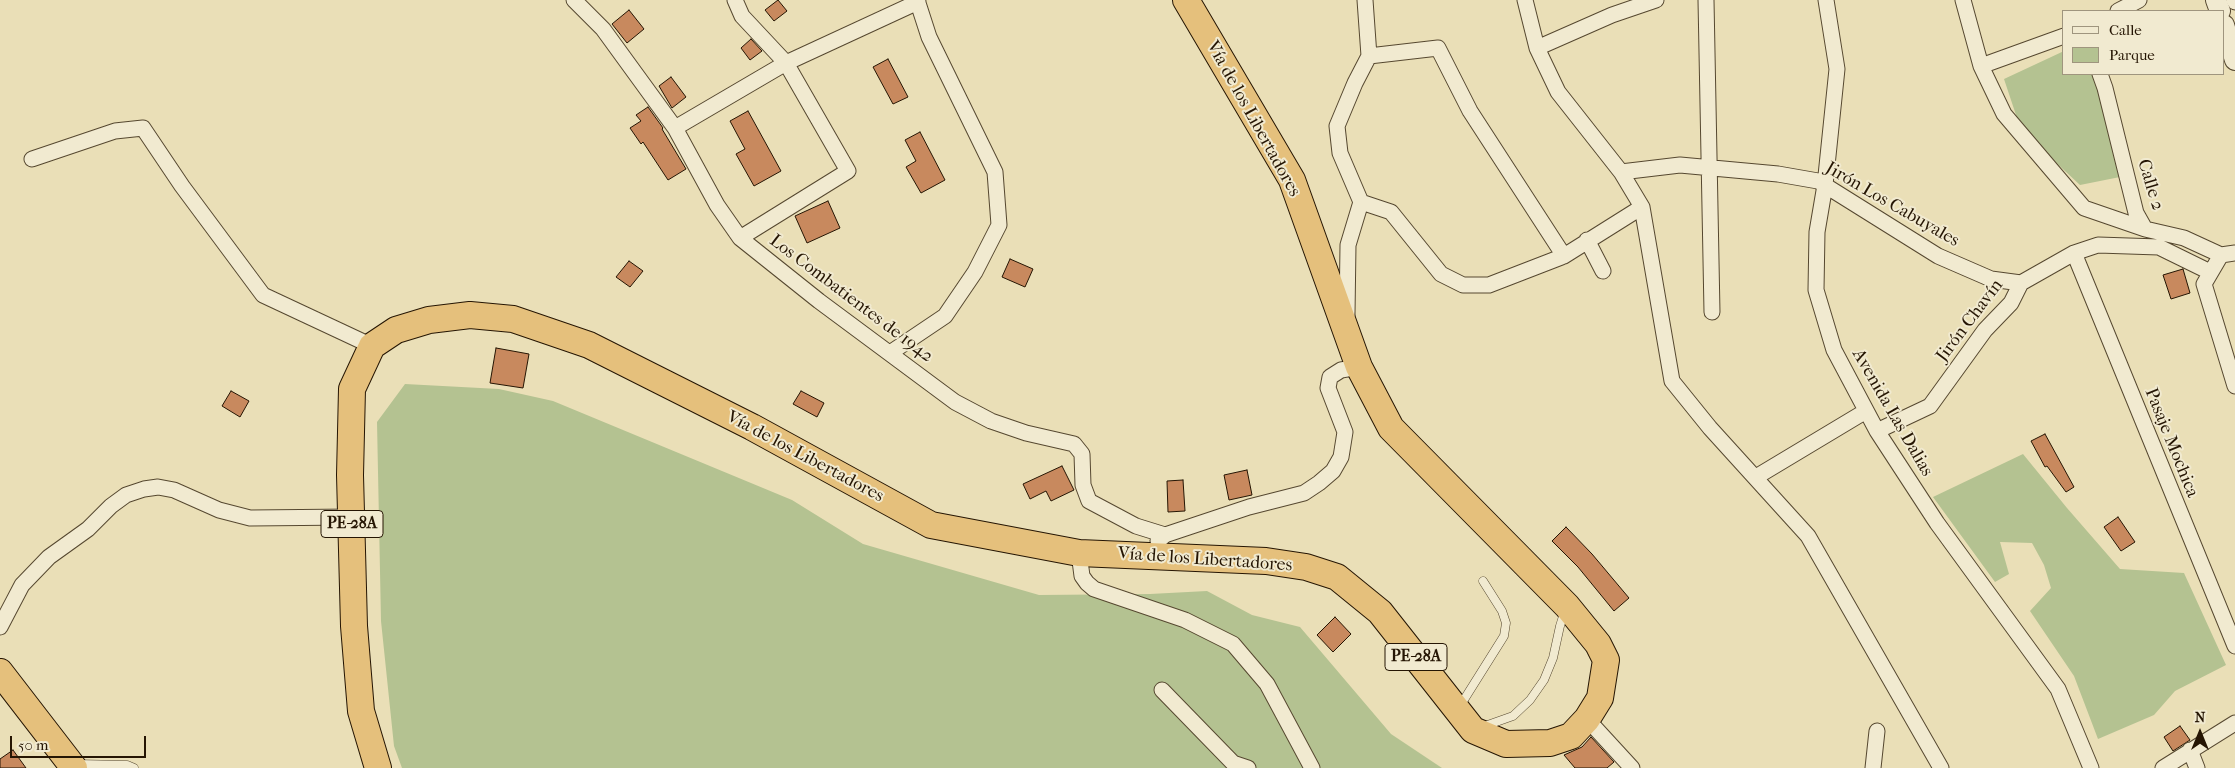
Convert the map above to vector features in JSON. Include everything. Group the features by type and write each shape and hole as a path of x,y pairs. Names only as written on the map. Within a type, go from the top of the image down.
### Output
{"highway":[{"name":"Vía de los Libertadores","path":"372,346 396,330 429,320 470,316 513,319 589,345 752,427 931,525 1079,553 1266,561 1306,567 1337,577 1380,612 1473,730 1506,744 1550,743 1572,736 1587,719 1600,698 1605,676 1606,660 1598,644 1567,606 1391,428 1358,367 1292,180 1186,0"},
{"name":"PE-28A","path":"372,346 352,389 350,475 354,626 362,711 378,768"},
{"path":"0,672 72,766"}],"street":[{"name":"Los Combatientes de 1942","path":"574,0 603,29 675,128 717,205 740,238 819,301 955,402 991,421 1026,433 1074,444 1082,454 1083,484 1090,501 1136,526 1165,535"},
{"path":"735,0 742,16 786,63 848,171 740,238"},
{"path":"1347,332 1348,245 1361,202 1340,153 1337,126 1355,82 1369,56 1365,0"},
{"path":"1525,0 1537,48 1558,92 1621,172 1642,207 1672,381 1710,428 1808,536 1941,768"},
{"path":"1537,48 1612,15 1656,0"},
{"path":"1706,0 1712,312"},
{"name":"Avenida Las Dalias","path":"1826,0 1837,69 1825,185 1818,232 1816,290 1834,350 1876,431 1937,523 2058,689 2091,768"},
{"path":"1963,0 1981,66 2004,114 2084,208 2145,229"},
{"path":"2120,10 2139,0"},
{"path":"675,128 786,63 918,1 929,37 995,172 999,225 975,272 945,316 890,353"},
{"path":"2225,27 2235,60"},
{"path":"1981,66 2062,37"},
{"path":"1369,56 1438,48 1470,111 1564,256"},
{"name":"Calle 2","path":"2100,75 2136,213 2145,229 2184,238 2228,254"},
{"path":"32,159 115,131 143,128 182,186 263,295 372,346"},
{"name":"Jirón Los Cabuyales","path":"1621,172 1680,165 1778,174 1818,181 1938,256 1990,279 2021,283"},
{"path":"1361,202 1391,212 1441,274 1463,285 1489,285 1564,256 1642,207"},
{"path":"1587,240 1603,271"},
{"name":"Jirón Chavín","path":"1876,431 1930,406 1985,330 2011,303 2021,283 2074,253 2098,245 2160,247 2210,272"},
{"name":"Pasaje Mochica","path":"2074,253 2235,646"},
{"path":"2228,254 2210,272 2204,284 2235,386"},
{"path":"1142,556 1165,535 1249,507 1304,493 1319,483 1332,471 1341,457 1345,432 1328,388 1330,377 1341,370 1358,367"},
{"path":"1756,477 1866,411"},
{"path":"0,627 22,585 49,558 88,528 118,500 144,489 158,487 174,490 219,510 250,518 352,517"},
{"path":"1079,553 1082,576 1094,589 1185,620 1233,644 1267,684 1312,768"},
{"path":"1162,690 1233,763 1248,768"},
{"path":"1587,719 1632,768"},
{"path":"2163,768 2235,723"},
{"path":"1873,768 1877,731"},
{"path":"2190,750 2197,768"}],"lane":[{"path":"1458,710 1504,636 1506,623 1502,611 1482,581"},
{"path":"1473,730 1513,716 1530,700 1544,680 1553,658 1560,626 1567,606"},
{"path":"72,766 127,765 134,768"}],"green space":[{"path":"2062,52 2062,75 2095,75 2120,177 2080,185 2021,130 2004,79"},
{"path":"405,384 499,389 553,401 792,500 863,544 1039,595 1150,594 1207,591 1252,615 1300,627 1391,734 1442,768 402,768 394,746 381,621 377,422"},
{"path":"2023,454 2120,569 2184,573 2226,665 2175,691 2154,715 2098,739 2074,676 2030,611 2051,588 2044,565 2032,543 2000,542 2009,574 1995,582 1933,497"}],"building":[{"path":"778,0 787,11 774,21 765,10"},
{"path":"629,10 644,29 627,43 612,24"},
{"path":"751,39 762,51 750,60 741,48"},
{"path":"888,59 908,97 893,104 873,67"},
{"path":"671,77 686,97 672,108 659,86"},
{"path":"648,107 663,128 686,169 668,180 643,142 641,144 630,128 641,121 636,115"},
{"path":"748,111 781,171 754,186 736,154 745,149 730,121"},
{"path":"920,132 945,180 921,193 906,167 916,161 905,140"},
{"path":"828,201 840,228 807,243 795,216"},
{"path":"1010,259 1033,269 1025,287 1002,277"},
{"path":"629,261 643,271 630,287 616,277"},
{"path":"2183,269 2190,293 2171,299 2163,275"},
{"path":"496,348 529,354 523,388 490,383"},
{"path":"231,391 249,401 240,417 222,406"},
{"path":"801,391 824,403 817,417 793,404"},
{"path":"2045,434 2074,487 2066,492 2047,466 2045,467 2031,441"},
{"path":"1062,466 1074,490 1051,501 1046,491 1030,499 1023,484"},
{"path":"1247,470 1252,495 1229,500 1224,475"},
{"path":"1183,480 1185,511 1168,512 1167,481"},
{"path":"2118,517 2135,542 2121,551 2104,527"},
{"path":"1566,527 1592,554 1629,598 1614,611 1578,567 1552,541"},
{"path":"1335,617 1351,634 1333,652 1317,635"},
{"path":"2180,726 2190,740 2173,751 2164,737"},
{"path":"1591,737 1614,762 1607,768 1575,768 1564,755 1582,747"},
{"path":"13,750 26,768 0,768 0,759"}]}
